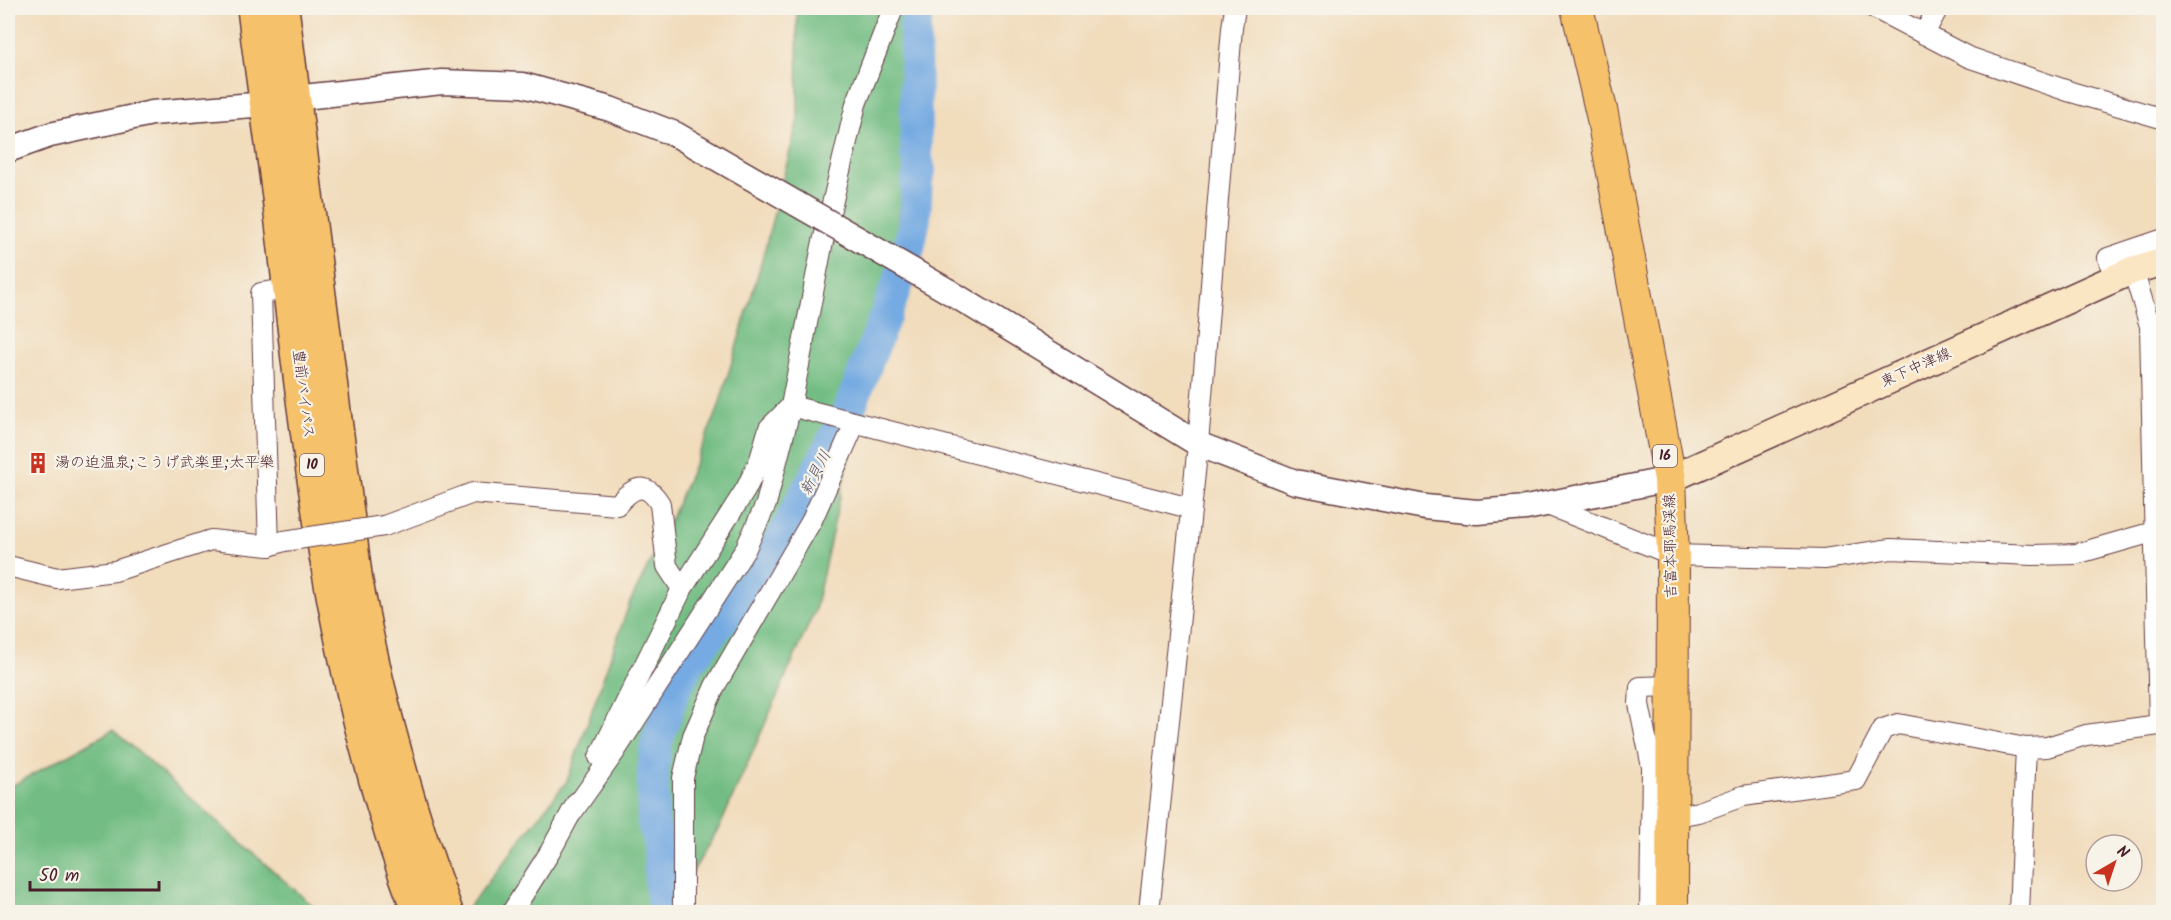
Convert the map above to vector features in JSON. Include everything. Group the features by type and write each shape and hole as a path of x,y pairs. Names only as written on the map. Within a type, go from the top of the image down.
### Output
{"highway":[{"name":"豊前バイパス","path":"254,8 280,101 364,627 393,752 446,912"},
{"name":"豊前バイパス","path":"282,8 280,101 290,290 317,512 345,661 369,760 419,912"}],"main road":[{"name":"吉富本耶馬渓線","path":"1578,8 1602,114 1670,479 1673,555 1672,686 1661,767 1671,817 1672,912"},
{"name":"東下中津線","path":"1670,479 2124,274 2163,262"}],"street":[{"path":"571,814 614,753 745,550 766,504 791,406 822,246 856,104 892,8"},
{"path":"1149,912 1198,444 1235,8"},
{"path":"1874,8 1968,57 2071,92 2163,119"},
{"path":"1924,34 1938,8"},
{"path":"8,150 50,135 152,113 442,82 523,85 610,109 675,134 948,291 1198,444 1295,482 1425,507 1477,512 1526,508 1670,479"},
{"path":"1671,817 1699,812 1743,796 1856,780 1883,729 1898,724 2026,748 2047,747 2086,735 2159,724 2150,326 2124,274 2108,258 2163,239"},
{"path":"276,544 261,293 290,290"},
{"path":"791,406 1190,508"},
{"path":"512,912 571,814 682,589 746,489 760,459 769,428 791,406"},
{"path":"683,912 683,778 693,736 715,686 812,520 855,423"},
{"path":"8,566 57,578 115,571 211,540 276,544 384,526 473,493 616,506 628,492 637,488 645,489 654,495 660,504 667,566 682,589"},
{"path":"1545,504 1673,555 1824,559 1891,549 2033,555 2076,554 2153,532"},
{"path":"2019,912 2026,748"},
{"path":"1650,912 1661,767"}],"green space":[{"path":"797,8 917,8 918,56 891,286 815,610 721,824 669,912 465,912 567,781 630,602 663,537 717,412 761,264 798,120"},
{"path":"113,730 320,912 8,912 8,788"}],"waterway":[{"name":"新貝川","path":"664,912 660,883 659,845 653,822 653,771 656,744 675,689 691,660 760,572 783,536 849,410 906,262 915,218 917,179 920,171 916,155 915,27 919,8"}],"place":[{"name":"湯の迫温泉;こうげ武楽里;太平樂","path":"38,463"}]}
